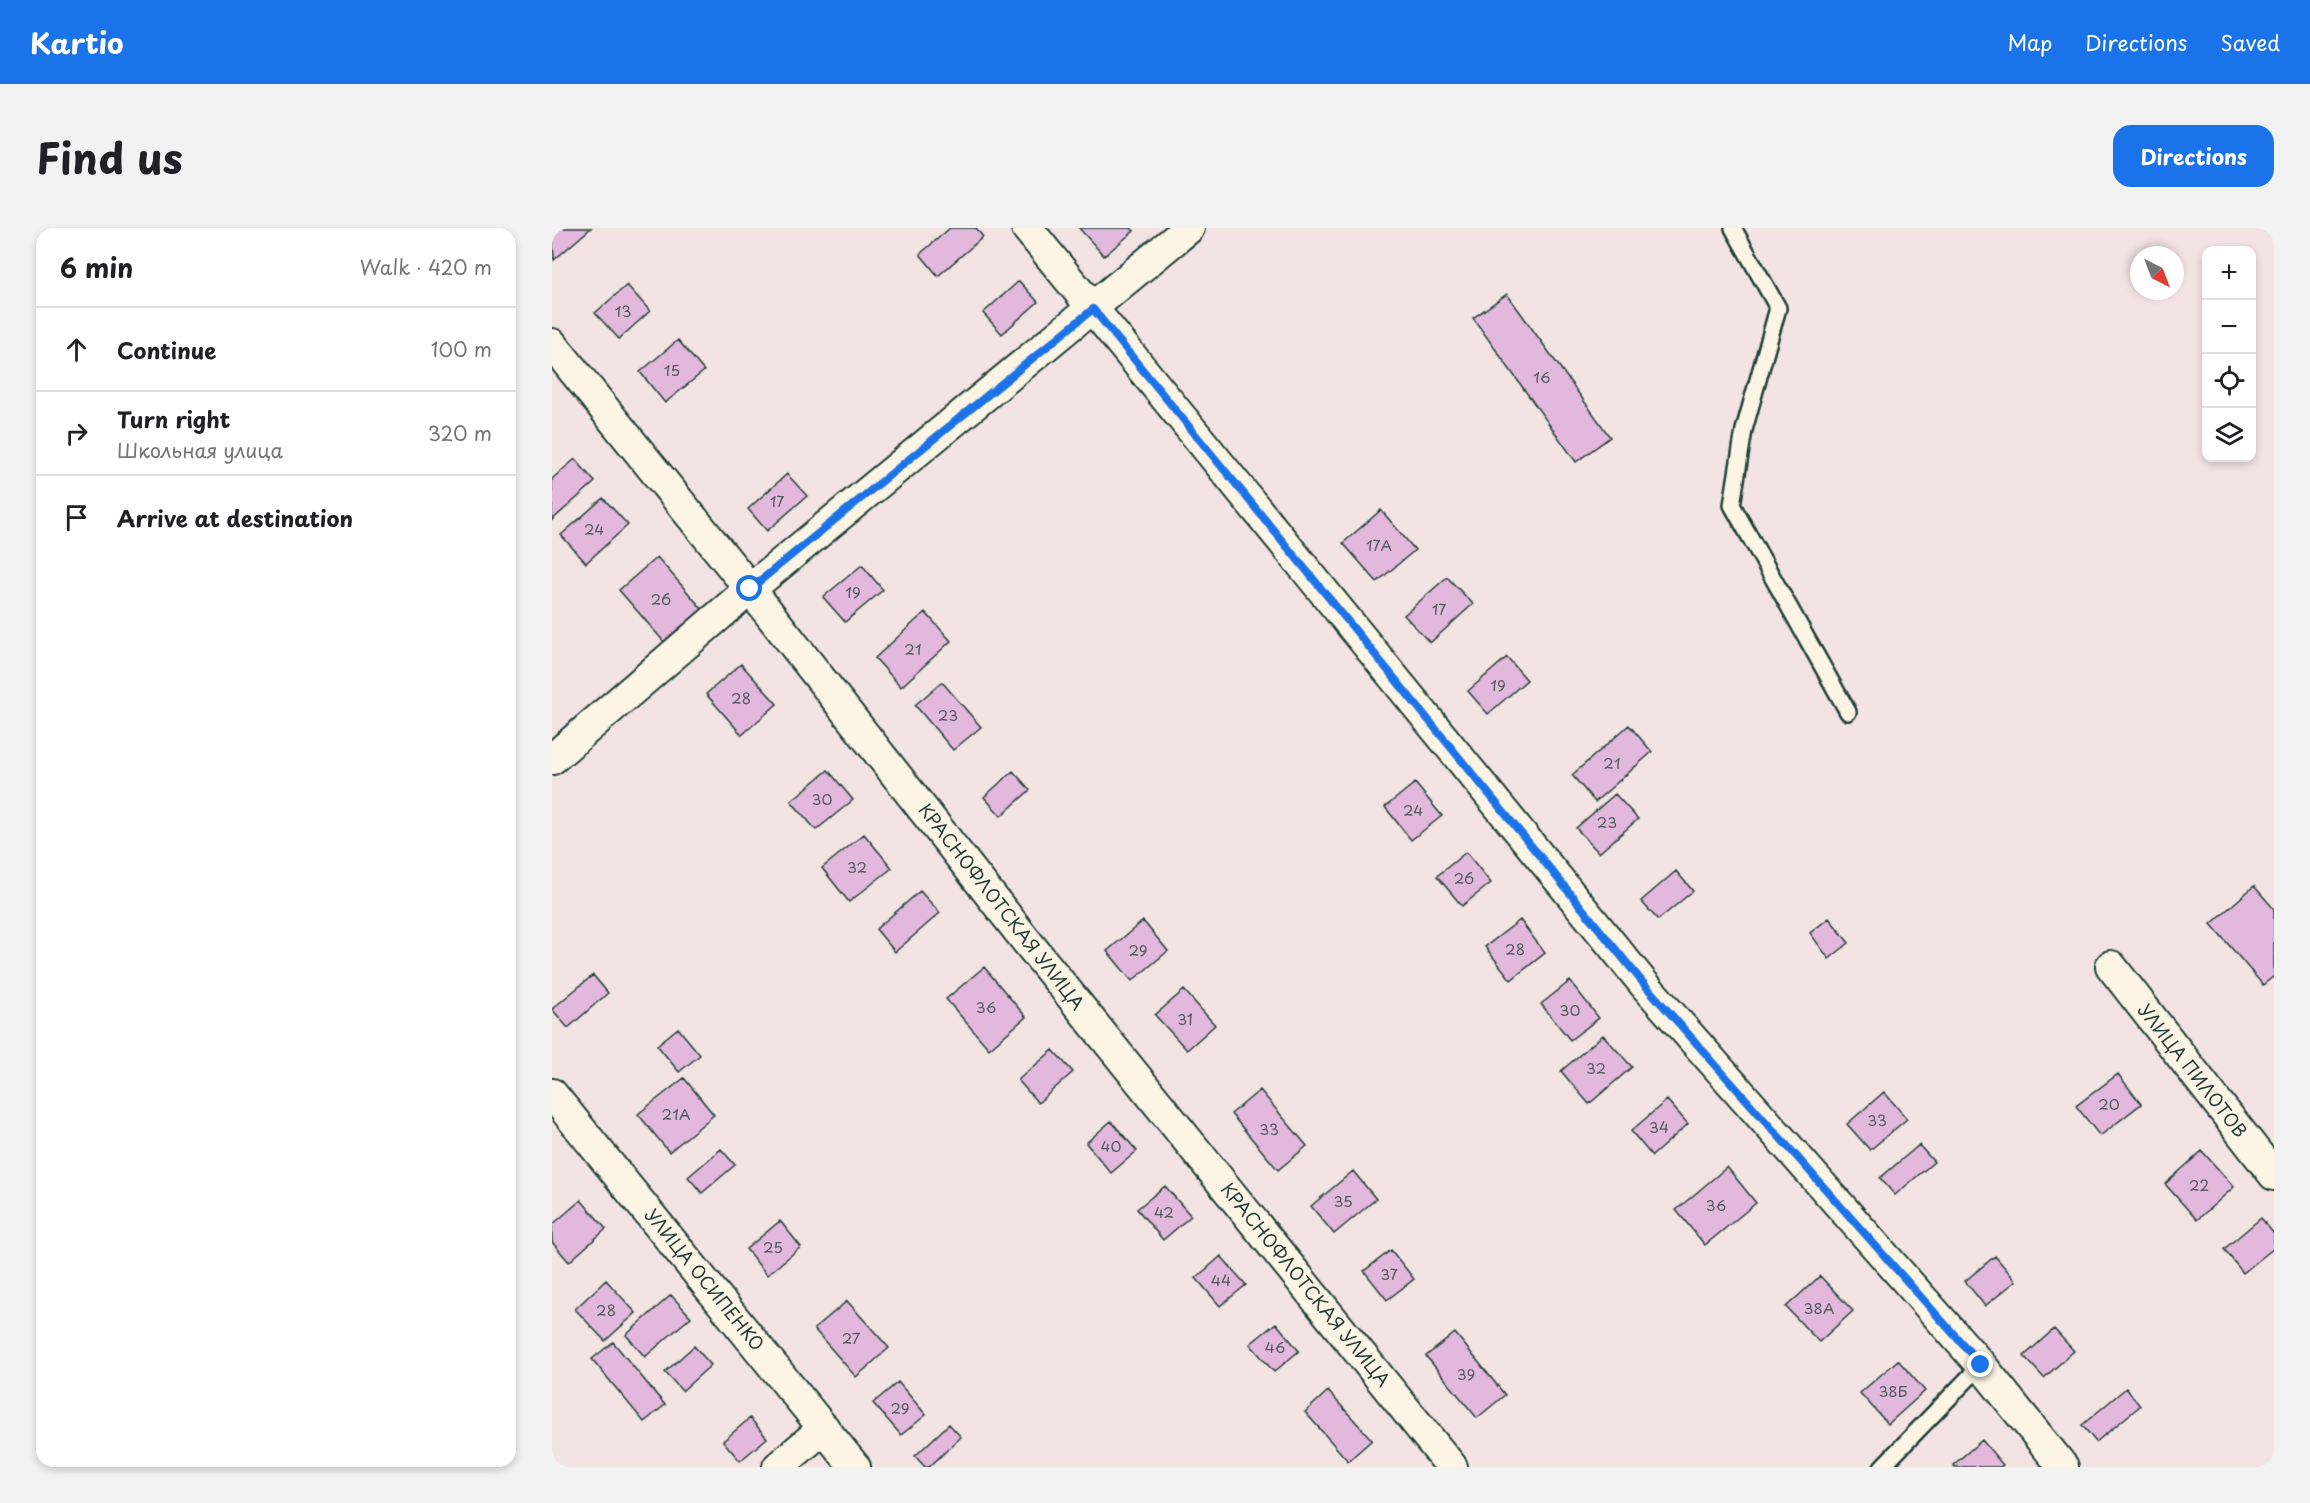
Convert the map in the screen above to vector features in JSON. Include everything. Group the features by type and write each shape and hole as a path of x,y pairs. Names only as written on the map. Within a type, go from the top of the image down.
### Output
{"street":[{"path":"1027,228 1644,984 1981,1365 2063,1467"},
{"path":"552,759 750,589 1189,228"},
{"name":"КРАСНОФЛОТСКАЯ УЛИЦА","path":"552,344 750,589 1024,938 1452,1467"},
{"name":"УЛИЦА ПИЛОТОВ","path":"2111,966 2274,1175"},
{"name":"УЛИЦА ОСИПЕНКО","path":"552,1094 855,1467"},
{"path":"778,1467 824,1428"}],"lane":[{"path":"1733,228 1778,308 1744,430 1732,506 1848,712"},
{"path":"1882,1467 1981,1365"}],"building":[{"path":"552,228 591,228 554,260"},
{"path":"950,228 976,228 983,237 938,276 920,254"},
{"path":"1079,228 1131,228 1134,231 1104,256"},
{"path":"1019,281 1038,302 1002,334 983,313"},
{"path":"627,285 650,311 619,339 595,313"},
{"path":"1507,294 1610,437 1576,462 1473,318"},
{"path":"678,340 704,371 665,403 640,372"},
{"path":"575,459 595,482 552,520 552,479"},
{"path":"787,474 807,496 767,531 748,509"},
{"path":"603,498 628,525 586,563 561,535"},
{"path":"1381,510 1415,550 1377,582 1343,543"},
{"path":"657,557 703,610 665,643 619,590"},
{"path":"862,565 883,590 845,622 823,597"},
{"path":"1447,577 1473,604 1430,643 1404,615"},
{"path":"925,612 951,641 901,687 875,658"},
{"path":"1507,657 1527,680 1488,714 1468,691"},
{"path":"741,664 777,704 742,735 706,694"},
{"path":"942,682 981,727 953,750 915,705"},
{"path":"1629,725 1652,752 1595,802 1572,775"},
{"path":"828,770 853,800 816,830 791,801"},
{"path":"1013,771 1030,790 1001,816 984,797"},
{"path":"1415,783 1442,816 1411,840 1385,807"},
{"path":"1615,794 1638,819 1599,853 1576,828"},
{"path":"864,834 892,868 849,902 822,868"},
{"path":"1466,852 1491,883 1462,906 1437,876"},
{"path":"1676,871 1693,891 1658,920 1641,901"},
{"path":"2254,886 2274,909 2274,976 2263,985 2211,924"},
{"path":"920,891 940,913 895,952 876,929"},
{"path":"1829,918 1849,943 1829,959 1810,933"},
{"path":"1520,920 1545,953 1511,980 1485,947"},
{"path":"1143,921 1168,951 1132,981 1107,951"},
{"path":"984,967 1026,1017 989,1049 946,999"},
{"path":"593,975 608,993 568,1028 552,1009"},
{"path":"1570,981 1599,1018 1570,1040 1541,1004"},
{"path":"1184,990 1215,1025 1187,1050 1155,1015"},
{"path":"678,1028 700,1055 679,1072 657,1045"},
{"path":"1603,1035 1632,1067 1589,1104 1561,1071"},
{"path":"1053,1050 1073,1072 1038,1103 1018,1080"},
{"path":"2118,1074 2141,1104 2100,1136 2076,1106"},
{"path":"684,1078 714,1115 669,1152 638,1114"},
{"path":"1260,1090 1307,1146 1278,1170 1231,1114"},
{"path":"1884,1092 1907,1119 1870,1150 1847,1124"},
{"path":"1667,1100 1688,1124 1652,1156 1631,1131"},
{"path":"1111,1121 1137,1151 1111,1173 1086,1143"},
{"path":"1919,1145 1934,1162 1895,1195 1880,1178"},
{"path":"721,1149 735,1165 702,1193 688,1177"},
{"path":"2202,1151 2234,1187 2197,1220 2165,1184"},
{"path":"1727,1167 1756,1203 1705,1245 1676,1210"},
{"path":"1353,1171 1376,1199 1334,1234 1311,1206"},
{"path":"1165,1186 1191,1216 1163,1240 1137,1209"},
{"path":"581,1200 606,1229 569,1262 552,1242 552,1225"},
{"path":"2261,1218 2274,1234 2274,1248 2243,1273 2224,1249"},
{"path":"780,1221 801,1247 767,1275 746,1249"},
{"path":"1391,1250 1414,1279 1387,1300 1364,1271"},
{"path":"1221,1256 1246,1285 1220,1306 1196,1278"},
{"path":"1995,1256 2016,1281 1985,1306 1965,1281"},
{"path":"1820,1276 1853,1311 1819,1342 1786,1307"},
{"path":"606,1280 636,1313 605,1341 575,1309"},
{"path":"671,1295 691,1317 645,1357 626,1335"},
{"path":"847,1301 889,1348 856,1377 814,1329"},
{"path":"1276,1323 1299,1351 1274,1372 1250,1344"},
{"path":"2054,1329 2074,1351 2044,1378 2024,1356"},
{"path":"1455,1333 1505,1395 1477,1418 1426,1356"},
{"path":"613,1342 665,1405 644,1422 592,1359"},
{"path":"694,1346 711,1365 682,1391 665,1372"},
{"path":"1898,1360 1925,1391 1888,1424 1860,1393"},
{"path":"898,1382 926,1415 901,1435 873,1403"},
{"path":"2126,1388 2140,1406 2096,1442 2082,1425"},
{"path":"1328,1391 1372,1440 1348,1461 1305,1412"},
{"path":"750,1418 767,1438 740,1461 723,1441"},
{"path":"949,1424 961,1437 929,1467 925,1467 915,1456"},
{"path":"1982,1440 2003,1465 2000,1467 1955,1467 1953,1465"}],"route":[{"path":"750,589 1093,309 1644,984 1981,1365"}]}
